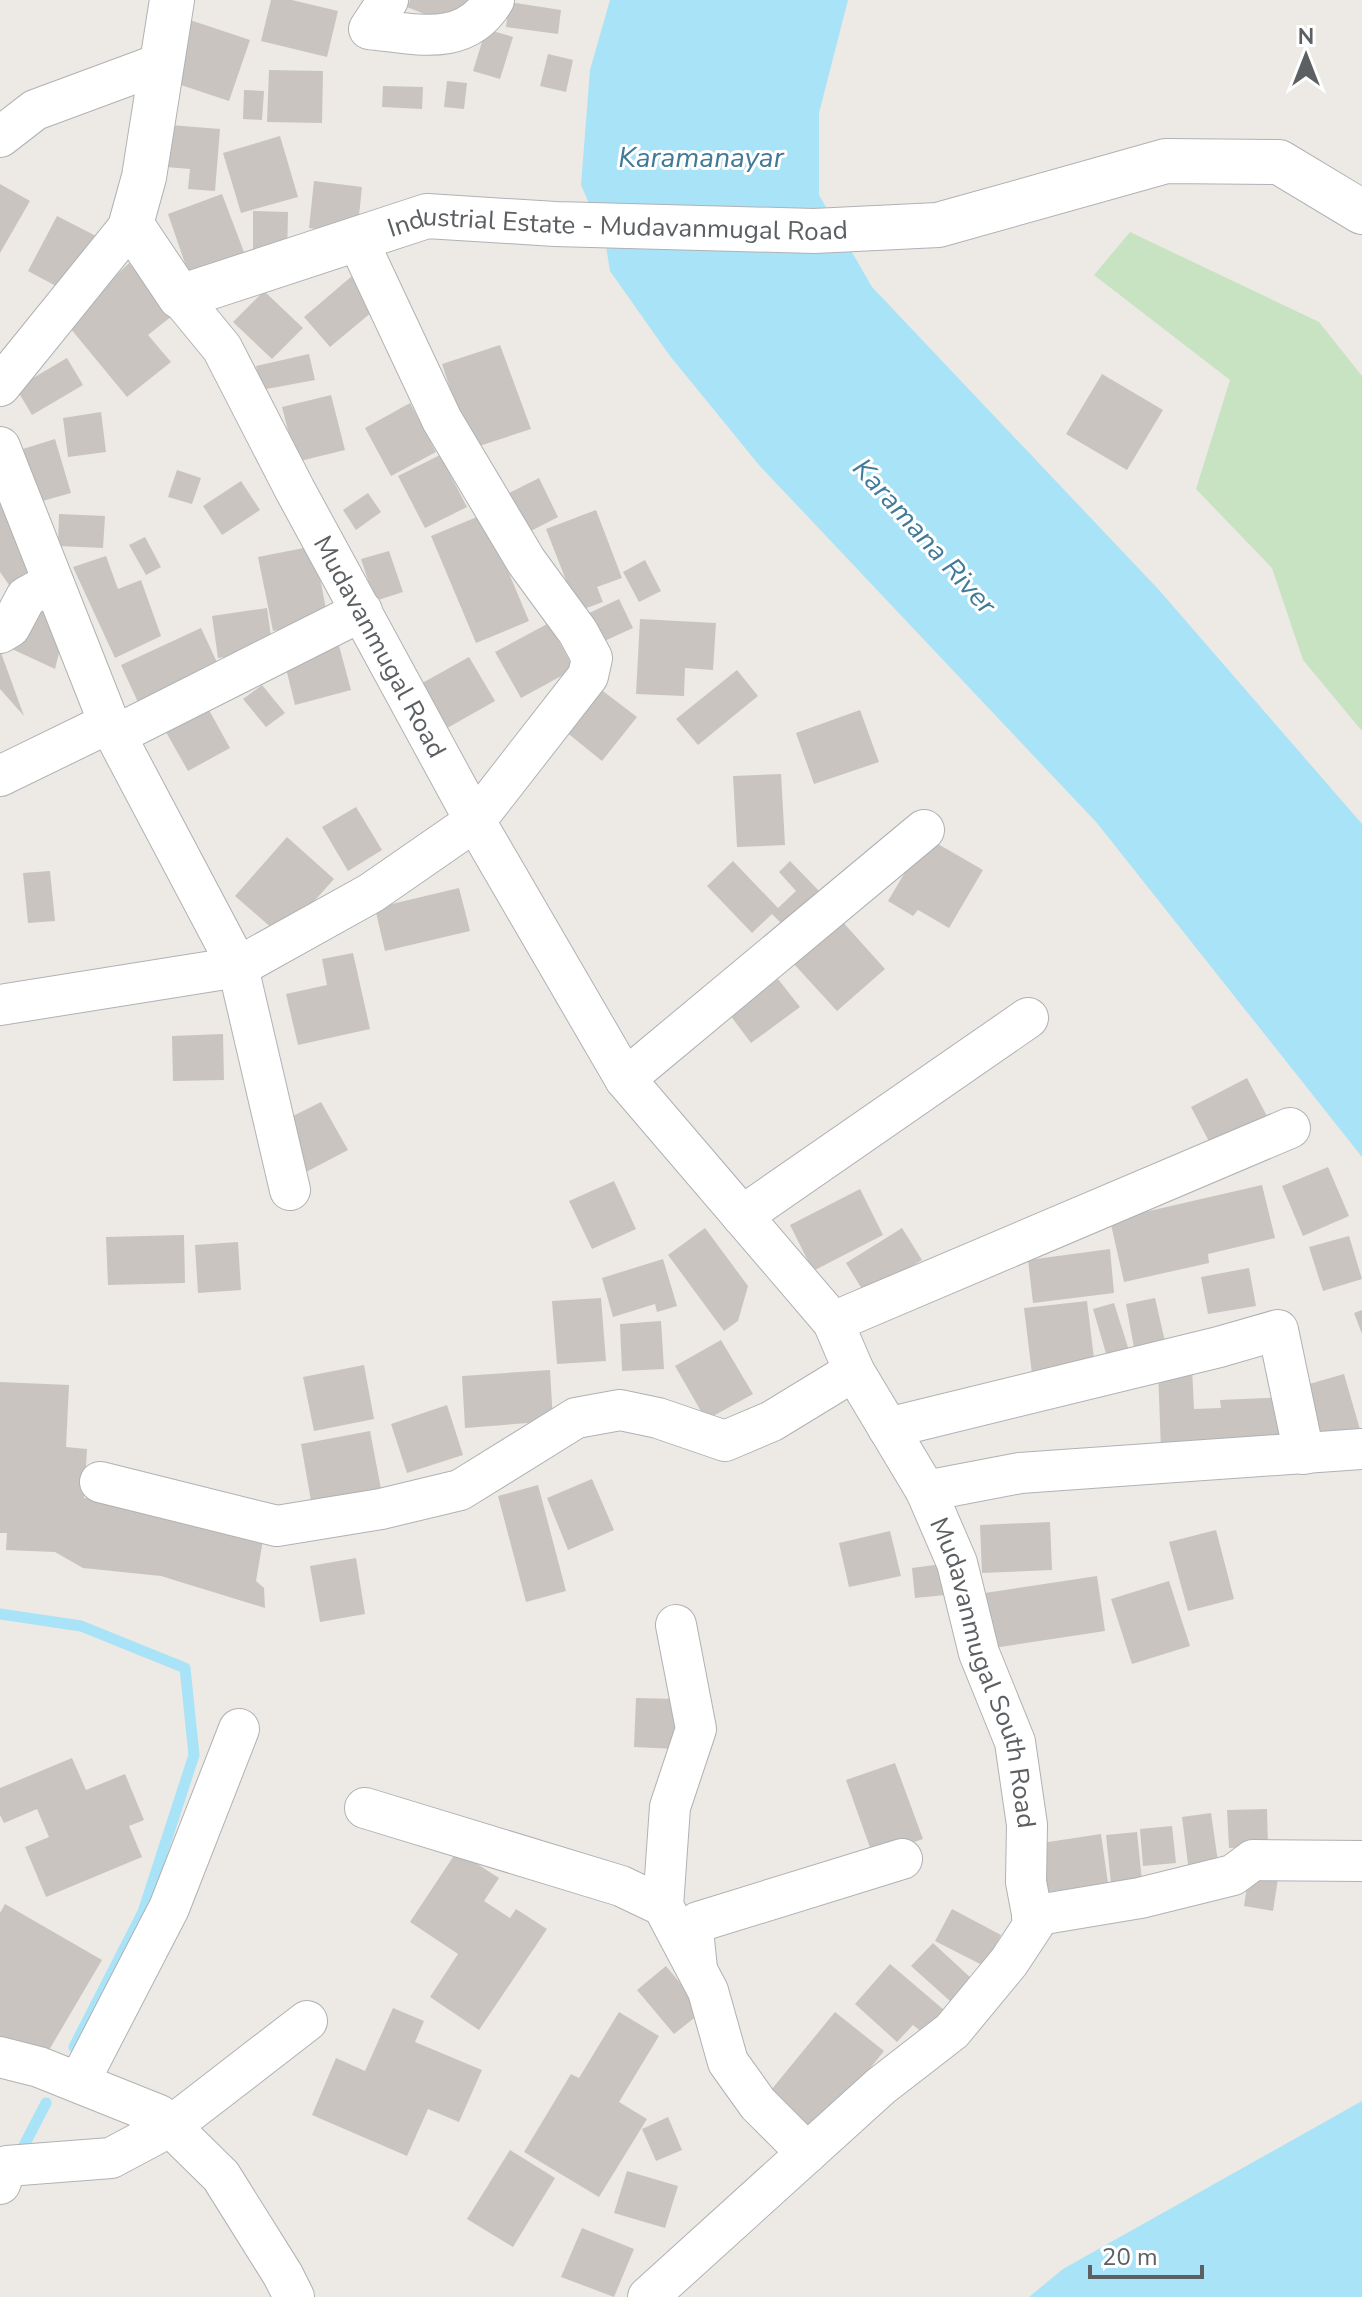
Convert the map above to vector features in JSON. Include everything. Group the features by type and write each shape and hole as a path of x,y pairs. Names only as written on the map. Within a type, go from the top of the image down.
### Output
{"street":[{"path":"0,386 131,224 144,177 172,0"},
{"path":"379,14 427,35 458,32 484,16 494,0"},
{"path":"0,137 35,110 162,63"},
{"name":"Industrial Estate - Mudavanmugal Road","path":"180,297 427,216 561,224 814,231 938,225 1166,161 1279,162 1362,212"},
{"path":"131,224 180,297"},
{"path":"0,1005 238,967 371,893 475,821 588,676 592,658 558,602 526,561 442,420 357,239"},
{"name":"Mudavanmugal Road","path":"180,297 222,348 475,821 581,999"},
{"path":"0,447 112,729 238,967 290,1190"},
{"path":"0,633 10,627 26,597 53,582"},
{"path":"0,776 112,729 362,611"},
{"path":"625,1079 924,830"},
{"name":"Mudavanmugal South Road","path":"581,999 625,1079 833,1322 854,1371 926,1491 957,1563 979,1653 1015,1742 1027,1825 1026,1882 1032,1916"},
{"path":"742,1216 1028,1018"},
{"path":"833,1322 1290,1128"},
{"path":"888,1428 1278,1330 1304,1454"},
{"path":"100,1482 277,1526 381,1509 460,1490 576,1418 620,1410 658,1418 725,1441 772,1421 854,1371"},
{"path":"926,1491 1020,1473 1362,1449"},
{"path":"676,1625 696,1729 670,1807 663,1906 708,1991 728,2062 758,2104 807,2153"},
{"path":"79,2082 169,1908 239,1729"},
{"path":"365,1808 621,1886 663,1906"},
{"path":"697,1969 693,1930 698,1922 902,1859"},
{"path":"648,2297 881,2086 952,2031 1009,1962 1034,1924 1032,1916 1140,1898 1233,1875 1253,1860 1362,1861"},
{"path":"0,2184 7,2166 111,2158 171,2126 307,2021"},
{"path":"0,2057 39,2067 159,2115 221,2176 294,2297"}],"green space":[{"path":"1130,232 1319,322 1362,376 1362,731 1303,660 1272,568 1196,489 1230,380 1094,275"}],"water":[{"name":"Karamanayar","path":"610,0 848,0 819,113 819,195 872,287 1159,590 1362,824 1362,1157 1097,823 759,465 670,356 610,271 605,240 581,185 590,70"},
{"path":"1362,2101 1362,2297 1029,2297 1063,2269"}],"building":[{"path":"271,0 292,0 338,11 327,57 261,41"},
{"path":"410,0 470,0 459,28 407,7"},
{"path":"509,2 561,10 558,34 506,27"},
{"path":"184,18 250,40 229,101 163,79"},
{"path":"486,29 513,37 500,79 473,71"},
{"path":"548,54 573,60 566,92 540,86"},
{"path":"269,70 323,71 322,123 267,122"},
{"path":"447,81 467,83 464,109 444,107"},
{"path":"383,86 423,87 422,109 382,107"},
{"path":"244,90 264,91 262,120 243,119"},
{"path":"158,124 220,129 215,191 188,189 190,169 155,166"},
{"path":"280,136 298,197 241,213 223,153"},
{"path":"314,181 362,187 357,234 309,228"},
{"path":"0,184 30,201 0,253"},
{"path":"222,194 244,252 188,272 168,214"},
{"path":"253,211 288,212 287,258 253,258"},
{"path":"57,216 100,238 71,294 28,271"},
{"path":"129,263 172,316 148,335 171,362 127,397 66,323"},
{"path":"352,276 378,307 330,347 304,317"},
{"path":"264,291 303,328 272,359 233,322"},
{"path":"500,345 531,429 470,449 442,364"},
{"path":"309,354 315,380 261,390 256,366"},
{"path":"67,358 83,385 32,415 16,388"},
{"path":"1102,374 1163,410 1127,470 1066,434"},
{"path":"331,395 345,450 296,462 282,407"},
{"path":"410,403 436,452 391,476 365,428"},
{"path":"101,412 106,452 68,457 63,418"},
{"path":"55,439 71,493 39,502 23,449"},
{"path":"440,455 467,507 425,528 398,476"},
{"path":"177,470 201,478 192,504 168,497"},
{"path":"539,478 558,517 523,535 503,496"},
{"path":"241,481 260,510 222,535 203,506"},
{"path":"368,493 381,512 356,530 343,510"},
{"path":"0,501 37,566 9,585 0,572"},
{"path":"596,510 622,578 597,587 603,602 578,611 546,529"},
{"path":"59,514 105,516 103,548 58,546"},
{"path":"484,514 529,621 476,643 431,536"},
{"path":"145,537 161,567 146,575 129,545"},
{"path":"314,546 328,620 273,631 258,557"},
{"path":"389,551 403,592 375,601 361,559"},
{"path":"106,556 118,589 141,580 161,636 115,658 73,567"},
{"path":"645,560 661,591 639,602 623,572"},
{"path":"619,599 633,628 600,643 587,614"},
{"path":"34,601 65,629 55,669 12,649"},
{"path":"267,608 273,650 218,658 212,616"},
{"path":"640,619 716,623 713,670 685,668 684,696 636,694"},
{"path":"549,623 574,669 521,698 495,652"},
{"path":"201,628 221,671 141,709 121,665"},
{"path":"338,642 351,690 295,705 283,656"},
{"path":"0,650 24,716 0,689"},
{"path":"469,657 495,701 442,731 417,686"},
{"path":"737,670 758,696 698,745 676,719"},
{"path":"262,685 285,713 266,727 243,699"},
{"path":"595,685 637,717 602,761 560,727"},
{"path":"204,701 230,748 188,771 162,725"},
{"path":"860,710 879,762 814,784 796,733"},
{"path":"781,774 785,845 737,847 733,776"},
{"path":"356,807 382,850 348,871 322,827"},
{"path":"287,837 334,879 282,937 235,896"},
{"path":"926,837 983,870 949,928 918,910 913,916 888,901"},
{"path":"733,861 778,908 796,891 779,872 790,861 822,894 786,928 772,914 752,933 707,886"},
{"path":"50,871 55,921 28,923 23,873"},
{"path":"459,888 470,931 385,951 375,908"},
{"path":"841,920 885,969 837,1011 793,963"},
{"path":"353,953 370,1029 298,1045 286,994 327,985 322,959"},
{"path":"778,979 800,1007 751,1043 730,1015"},
{"path":"223,1034 224,1080 173,1081 172,1036"},
{"path":"1247,1078 1270,1122 1214,1151 1191,1107"},
{"path":"321,1102 348,1150 306,1172 285,1120"},
{"path":"1328,1167 1349,1216 1303,1236 1282,1186"},
{"path":"614,1181 636,1229 592,1249 569,1201"},
{"path":"1262,1185 1275,1238 1208,1254 1209,1263 1124,1282 1110,1220"},
{"path":"860,1189 883,1235 813,1271 790,1225"},
{"path":"705,1228 748,1286 738,1321 724,1331 668,1255"},
{"path":"902,1228 922,1260 865,1294 846,1263"},
{"path":"184,1235 185,1283 108,1285 106,1237"},
{"path":"1349,1236 1362,1279 1323,1291 1309,1247"},
{"path":"238,1242 241,1290 198,1293 195,1245"},
{"path":"1110,1249 1114,1293 1033,1303 1028,1260"},
{"path":"663,1259 677,1306 657,1312 655,1304 613,1317 602,1278"},
{"path":"1249,1268 1256,1306 1208,1314 1201,1277"},
{"path":"601,1298 606,1361 557,1364 552,1301"},
{"path":"1155,1298 1166,1346 1135,1353 1126,1304"},
{"path":"1087,1301 1095,1367 1032,1374 1024,1308"},
{"path":"1114,1303 1132,1360 1110,1367 1093,1309"},
{"path":"1362,1310 1362,1334 1354,1313"},
{"path":"661,1321 664,1369 622,1371 620,1324"},
{"path":"721,1340 753,1394 706,1420 675,1366"},
{"path":"364,1365 374,1419 314,1431 303,1377"},
{"path":"1192,1368 1194,1409 1221,1408 1220,1400 1290,1397 1291,1445 1161,1450 1158,1370"},
{"path":"550,1370 553,1421 465,1428 462,1376"},
{"path":"1344,1374 1361,1433 1315,1446 1299,1387"},
{"path":"0,1382 69,1385 66,1447 87,1449 84,1498 129,1504 160,1518 200,1524 263,1540 256,1581 264,1588 265,1608 161,1576 83,1568 55,1552 6,1550 7,1533 0,1533"},
{"path":"447,1405 463,1455 407,1473 391,1424"},
{"path":"370,1431 381,1489 311,1501 301,1444"},
{"path":"592,1479 614,1530 568,1550 547,1498"},
{"path":"538,1485 566,1591 526,1602 498,1496"},
{"path":"1050,1522 1052,1570 982,1573 980,1525"},
{"path":"1216,1530 1234,1599 1188,1611 1169,1542"},
{"path":"890,1531 901,1576 849,1587 839,1543"},
{"path":"356,1558 365,1614 320,1622 310,1566"},
{"path":"942,1564 945,1595 915,1598 912,1568"},
{"path":"1097,1576 1105,1631 987,1649 978,1594"},
{"path":"1169,1581 1190,1646 1132,1664 1111,1599"},
{"path":"636,1698 677,1699 675,1749 634,1747"},
{"path":"72,1758 86,1790 125,1774 144,1820 129,1826 142,1857 46,1897 25,1847 49,1837 37,1809 4,1823 0,1815 0,1788"},
{"path":"895,1763 923,1839 873,1856 846,1780"},
{"path":"1267,1809 1268,1847 1229,1848 1227,1810"},
{"path":"1211,1813 1220,1876 1190,1880 1182,1817"},
{"path":"1172,1826 1176,1863 1143,1866 1140,1829"},
{"path":"1137,1832 1142,1881 1111,1884 1106,1835"},
{"path":"1101,1834 1108,1883 1042,1893 1035,1844"},
{"path":"457,1851 499,1878 484,1901 510,1918 516,1909 547,1929 479,2030 430,1997 458,1954 410,1922"},
{"path":"1250,1867 1279,1872 1273,1911 1244,1906"},
{"path":"5,1904 102,1960 42,2062 0,2038 0,1913"},
{"path":"952,1909 1001,1935 984,1966 935,1941"},
{"path":"933,1943 971,1978 950,2001 911,1966"},
{"path":"890,1964 944,2010 923,2033 913,2025 897,2042 855,2004"},
{"path":"666,1966 703,2011 674,2034 637,1990"},
{"path":"393,2008 424,2021 415,2042 482,2070 459,2122 428,2109 407,2156 312,2115 336,2058 365,2071"},
{"path":"619,2012 659,2036 619,2102 647,2119 599,2197 524,2152 571,2074 579,2078"},
{"path":"835,2012 884,2051 817,2134 767,2095"},
{"path":"668,2117 682,2150 656,2161 642,2129"},
{"path":"510,2150 555,2178 513,2247 467,2219"},
{"path":"627,2171 678,2186 665,2228 614,2213"},
{"path":"582,2228 634,2249 614,2297 561,2277"}],"waterway":[{"path":"0,1614 81,1626 185,1668 194,1755 143,1912 74,2047"},
{"path":"19,2155 46,2103"}],"water label":[{"name":"Karamana River","path":"925,536"}]}
